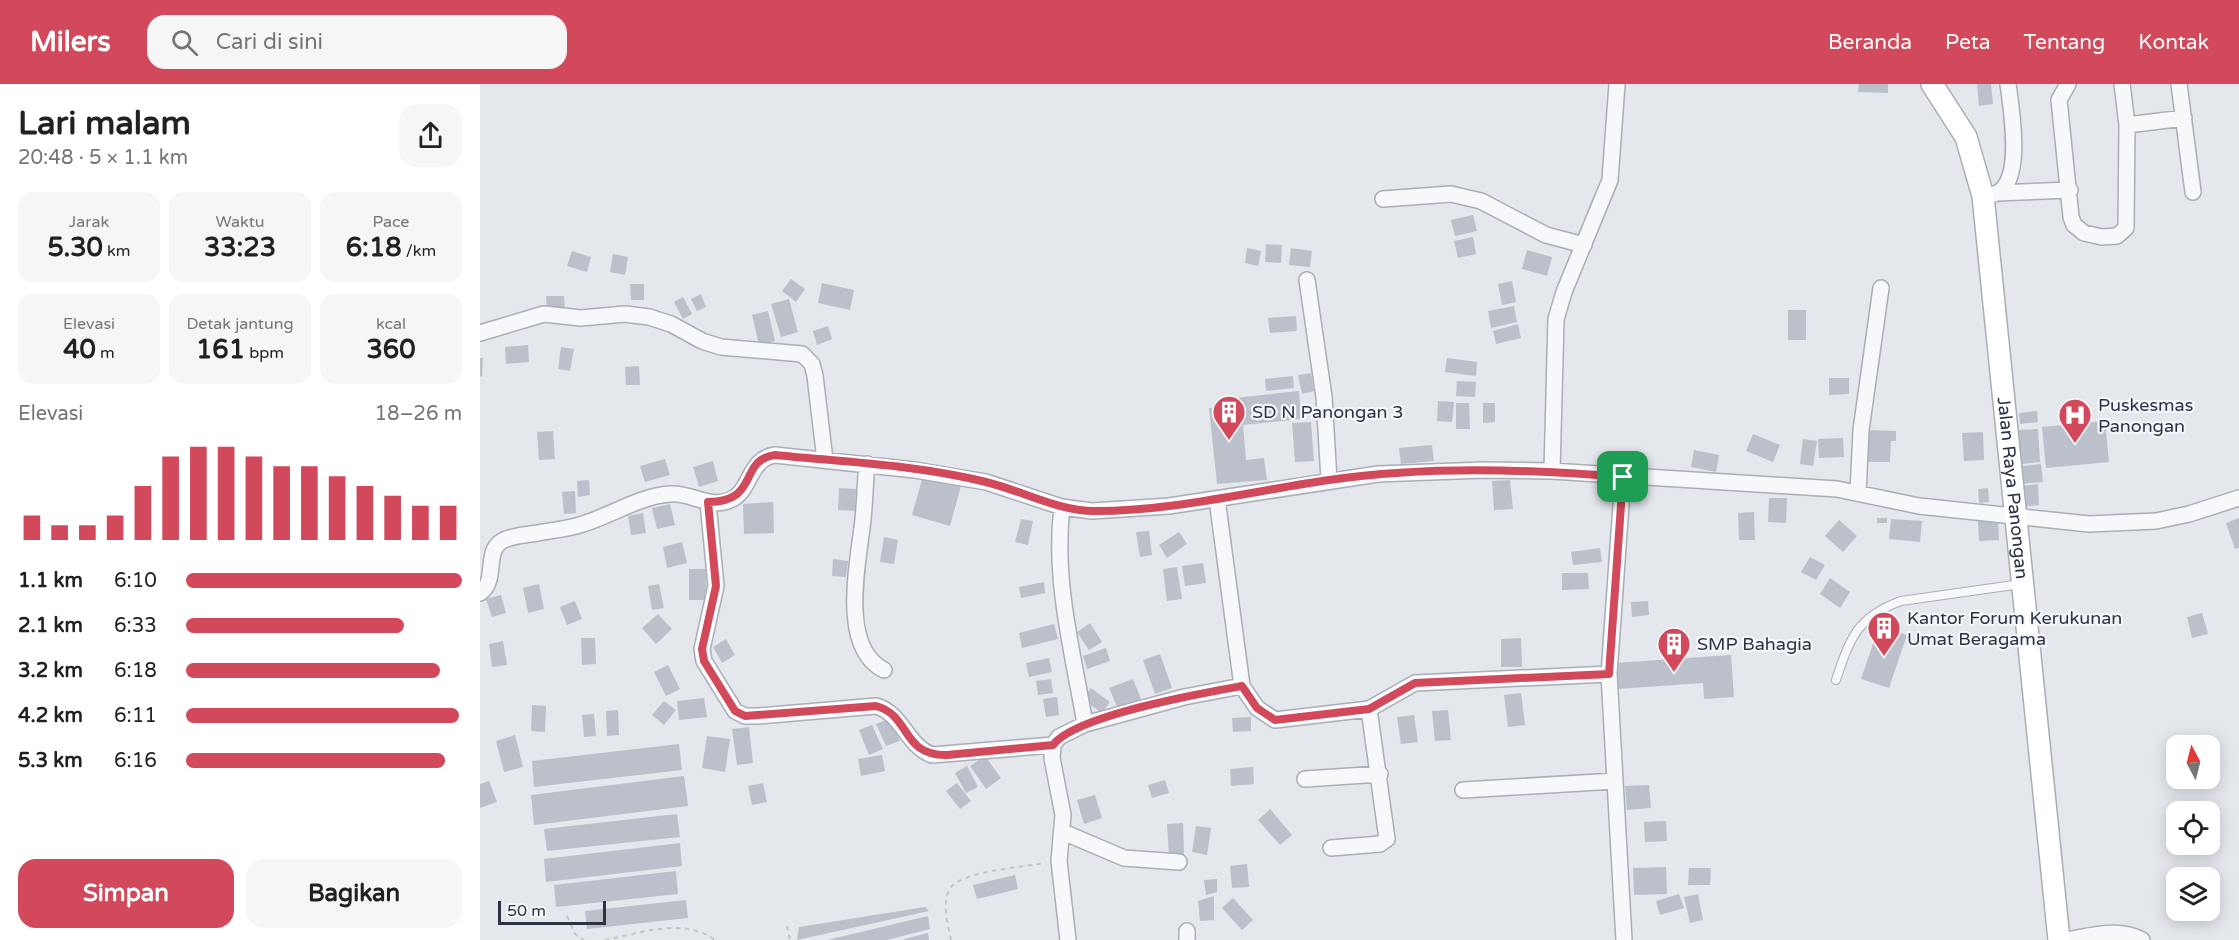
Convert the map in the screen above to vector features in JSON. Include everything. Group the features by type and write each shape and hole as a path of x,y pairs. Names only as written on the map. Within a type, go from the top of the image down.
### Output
{"main road":[{"name":"Jalan Raya Panongan","path":"1932,84 1966,137 1990,194 2016,515 2059,940"}],"street":[{"path":"1552,471 1556,319 1610,180 1617,84"},
{"path":"1990,194 2006,183 2014,156 2008,84"},
{"path":"2068,84 2059,100 2071,217 2078,229 2084,233 2102,237 2122,233 2128,220 2127,125 2122,84"},
{"path":"2179,84 2193,192"},
{"path":"2127,125 2184,118"},
{"path":"1990,194 2070,190"},
{"path":"1383,199 1451,194 1481,201 1546,235 1584,245"},
{"path":"1307,280 1324,397 1329,480"},
{"path":"1858,493 1861,430 1881,288"},
{"path":"480,333 544,314 580,318 625,315 649,317 671,324 702,341 721,347 802,354 812,364 825,460"},
{"path":"480,593 485,590 490,577 496,545 511,537 582,525 655,496 683,494 708,502 723,502 736,497 754,468 766,456 867,464 986,482 1062,507 1092,511 1132,510 1378,474 1552,471 1826,489 1858,493 1919,506 2089,524 2134,522 2189,514 2239,498"},
{"path":"867,464 854,592 857,631 863,647 875,666 884,670"},
{"path":"1623,477 1609,674 1624,940"},
{"path":"1217,499 1242,686 1257,708 1275,720 1369,709 1415,683 1609,674"},
{"path":"708,502 716,586 702,649 704,661 715,682 735,711 745,716 876,706 888,709 920,751 932,755 1053,745"},
{"path":"1062,507 1059,534 1060,575 1085,724"},
{"path":"1068,940 1059,861 1063,832 1052,758 1053,745 1059,737 1085,724 1184,697 1242,686"},
{"path":"1331,848 1380,844 1387,839 1380,774 1369,709"},
{"path":"1305,779 1380,774"},
{"path":"1463,790 1615,781"},
{"path":"1063,832 1124,858 1179,862"},
{"path":"2066,940 2128,933 2142,940"}],"lane":[{"path":"1836,680 1844,656 1857,630 1869,616 1885,607 1901,601 2023,584"}],"path":[{"path":"951,940 946,899 952,885 959,879 1059,861"},
{"path":"567,916 575,934 584,940"},
{"path":"787,926 790,940"},
{"path":"605,940 662,929 680,928 700,932 716,940"}],"building":[{"path":"1859,84 1888,84 1888,93 1858,92"},
{"path":"1977,84 1991,84 1993,104 1979,106"},
{"path":"1473,215 1477,231 1455,236 1451,220"},
{"path":"1473,237 1476,254 1458,258 1454,241"},
{"path":"1266,244 1282,245 1281,263 1265,262"},
{"path":"1247,248 1261,251 1258,266 1245,263"},
{"path":"1291,248 1312,251 1310,267 1289,265"},
{"path":"1527,250 1552,257 1547,276 1522,269"},
{"path":"572,251 591,257 587,272 567,266"},
{"path":"613,254 628,257 625,275 610,272"},
{"path":"791,279 805,289 796,302 782,291"},
{"path":"1512,281 1516,302 1502,305 1498,284"},
{"path":"822,283 854,290 850,310 818,303"},
{"path":"630,284 644,284 644,300 631,300"},
{"path":"701,294 706,307 697,311 691,299"},
{"path":"546,296 564,296 565,310 547,311"},
{"path":"683,297 692,314 683,319 674,302"},
{"path":"789,299 798,332 781,337 771,304"},
{"path":"1514,306 1517,322 1491,328 1488,311"},
{"path":"1788,310 1806,310 1806,340 1788,340"},
{"path":"768,311 775,341 759,345 752,315"},
{"path":"1296,316 1297,331 1270,333 1268,318"},
{"path":"1518,324 1521,338 1496,344 1493,331"},
{"path":"828,326 832,339 817,345 813,331"},
{"path":"528,345 529,362 506,364 505,347"},
{"path":"561,347 574,349 570,371 558,369"},
{"path":"480,358 483,358 482,377 480,376"},
{"path":"1447,358 1477,362 1476,376 1445,372"},
{"path":"639,366 640,385 626,385 625,367"},
{"path":"1311,373 1314,391 1302,394 1298,375"},
{"path":"1293,376 1294,388 1266,391 1265,379"},
{"path":"1829,378 1849,378 1849,394 1829,395"},
{"path":"1457,381 1476,382 1475,397 1456,396"},
{"name":"SD N Panongan 3","path":"1299,391 1301,419 1243,425 1246,460 1264,458 1267,480 1217,484 1209,408 1234,405 1234,398"},
{"path":"1438,401 1454,402 1452,422 1437,421"},
{"path":"1456,403 1469,403 1470,429 1456,429"},
{"path":"1483,403 1495,403 1495,422 1483,423"},
{"path":"2037,411 2038,422 2020,424 2019,413"},
{"name":"Puskesmas Panongan","path":"2105,421 2109,462 2046,468 2042,427"},
{"path":"1311,422 1314,461 1295,462 1292,423"},
{"path":"2038,429 2040,462 2021,464 2019,430"},
{"path":"1868,430 1896,431 1896,441 1891,441 1890,462 1867,462"},
{"path":"553,431 555,459 539,460 537,432"},
{"path":"1983,432 1984,460 1964,461 1962,433"},
{"path":"1753,434 1780,445 1773,462 1746,451"},
{"path":"1843,438 1844,457 1819,458 1818,439"},
{"path":"1803,439 1817,441 1813,466 1800,464"},
{"path":"1432,445 1434,461 1401,464 1399,448"},
{"path":"1694,450 1719,455 1716,472 1691,467"},
{"path":"665,459 670,475 645,482 640,466"},
{"path":"713,461 718,481 699,487 693,467"},
{"path":"2041,464 2043,482 2018,484 2016,467"},
{"path":"923,476 961,486 950,526 912,515"},
{"path":"589,480 590,495 578,497 577,481"},
{"path":"1510,480 1513,509 1494,510 1492,481"},
{"path":"2038,484 2039,505 2021,507 2020,486"},
{"path":"839,488 856,489 855,511 838,510"},
{"path":"1988,488 1989,502 1979,503 1978,489"},
{"path":"575,491 576,513 564,514 562,492"},
{"path":"1769,498 1787,498 1786,523 1768,522"},
{"path":"773,502 774,533 744,534 743,504"},
{"path":"670,504 675,525 657,529 652,508"},
{"path":"1754,512 1755,540 1739,540 1738,513"},
{"path":"643,513 646,533 631,535 628,516"},
{"path":"1877,518 1887,518 1887,523 1877,523"},
{"path":"2239,518 2239,548 2235,549 2226,523"},
{"path":"1021,519 1033,521 1028,545 1015,542"},
{"path":"1891,519 1922,521 1920,542 1889,539"},
{"path":"1839,520 1857,536 1843,552 1825,536"},
{"path":"1998,520 1999,540 1979,541 1978,521"},
{"path":"1149,531 1152,555 1140,557 1136,532"},
{"path":"1179,532 1187,544 1167,558 1159,545"},
{"path":"884,537 898,540 894,564 880,562"},
{"path":"682,542 687,563 667,568 663,547"},
{"path":"1600,548 1602,562 1573,565 1571,552"},
{"path":"1810,557 1825,565 1816,580 1801,572"},
{"path":"833,559 848,561 846,577 832,576"},
{"path":"1203,563 1206,583 1185,586 1182,566"},
{"path":"1177,567 1182,599 1167,601 1163,569"},
{"path":"689,569 706,569 706,600 689,600"},
{"path":"1562,573 1588,573 1589,589 1562,590"},
{"path":"1830,578 1850,592 1840,608 1820,594"},
{"path":"1044,582 1045,593 1021,598 1019,587"},
{"path":"539,584 544,609 528,613 523,588"},
{"path":"659,584 664,608 652,610 648,586"},
{"path":"501,595 506,613 492,617 486,599"},
{"path":"575,601 582,619 567,625 560,607"},
{"path":"1648,601 1649,615 1632,617 1631,602"},
{"path":"2202,613 2208,634 2192,638 2187,617"},
{"path":"658,614 672,629 656,644 642,628"},
{"path":"1090,623 1102,642 1089,650 1077,632"},
{"path":"1054,624 1058,639 1022,648 1019,633"},
{"name":"Kantor Forum Kerukunan Umat Beragama","path":"1879,626 1907,635 1889,688 1861,679"},
{"path":"581,638 595,638 596,664 582,665"},
{"path":"1521,638 1522,667 1501,667 1501,639"},
{"path":"726,639 735,655 722,663 713,647"},
{"path":"503,641 507,665 492,667 489,644"},
{"path":"1106,648 1110,661 1087,669 1083,656"},
{"path":"1160,654 1172,688 1155,694 1143,660"},
{"name":"SMP Bahagia","path":"1731,655 1734,697 1704,699 1703,683 1617,689 1615,663"},
{"path":"1049,658 1052,672 1029,677 1026,663"},
{"path":"668,665 680,689 666,696 654,672"},
{"path":"1051,679 1053,693 1038,695 1036,681"},
{"path":"1133,679 1141,699 1118,709 1109,688"},
{"path":"1091,688 1110,702 1102,713 1082,699"},
{"path":"1521,693 1525,725 1508,727 1504,695"},
{"path":"1057,697 1059,715 1046,717 1043,699"},
{"path":"704,698 707,717 679,720 677,701"},
{"path":"664,701 676,710 664,725 652,715"},
{"path":"532,705 546,706 545,732 531,731"},
{"path":"618,710 619,735 607,736 606,711"},
{"path":"1448,710 1451,740 1435,741 1432,711"},
{"path":"594,714 596,736 584,737 582,715"},
{"path":"1414,715 1418,742 1401,744 1397,717"},
{"path":"1251,717 1251,731 1233,732 1232,718"},
{"path":"891,718 900,741 886,746 876,724"},
{"path":"872,725 883,749 869,755 859,730"},
{"path":"749,727 753,763 737,765 732,729"},
{"path":"515,735 523,767 504,772 496,741"},
{"path":"707,736 730,739 725,772 702,768"},
{"path":"679,744 682,770 534,787 532,761"},
{"path":"882,755 885,771 861,776 858,759"},
{"path":"985,756 1001,778 986,789 970,766"},
{"path":"967,766 978,787 966,793 955,773"},
{"path":"1253,767 1254,784 1231,786 1230,769"},
{"path":"684,776 688,806 534,825 531,795"},
{"path":"1165,780 1169,793 1152,798 1148,785"},
{"path":"489,781 497,802 480,808 480,784"},
{"path":"763,783 767,802 752,805 748,786"},
{"path":"957,783 971,801 960,809 946,791"},
{"path":"1649,785 1651,808 1627,810 1625,786"},
{"path":"1095,795 1102,818 1084,824 1077,800"},
{"path":"1270,809 1292,835 1280,845 1258,820"},
{"path":"677,814 680,837 547,851 544,829"},
{"path":"1666,821 1667,841 1645,842 1644,822"},
{"path":"1183,823 1184,855 1169,856 1167,824"},
{"path":"1196,826 1211,828 1207,855 1192,852"},
{"path":"680,843 682,866 546,882 544,859"},
{"path":"1247,864 1249,887 1232,888 1230,866"},
{"path":"1666,867 1667,894 1634,895 1633,868"},
{"path":"1689,868 1711,868 1710,885 1688,885"},
{"path":"676,871 678,894 556,907 554,885"},
{"path":"1015,875 1018,889 977,899 973,885"},
{"path":"1217,879 1217,892 1206,895 1204,880"},
{"path":"1679,894 1684,908 1660,915 1656,901"},
{"path":"1698,894 1703,920 1690,923 1684,897"},
{"path":"1214,896 1214,920 1200,921 1198,901"},
{"path":"1233,898 1253,920 1242,930 1222,908"},
{"path":"686,900 688,918 587,929 585,911"},
{"path":"925,907 929,911 797,940 799,927"},
{"path":"928,916 930,929 887,940 827,940"},
{"path":"928,933 929,940 904,940 904,939"}],"place":[{"name":"SD N Panongan 3","path":"1229,441"},
{"name":"Puskesmas Panongan","path":"2075,444"},
{"name":"Kantor Forum Kerukunan Umat Beragama","path":"1884,657"},
{"name":"SMP Bahagia","path":"1674,673"}],"route":[{"path":"775,455 915,470 986,482 1062,507 1092,511 1169,506 1378,474 1484,470 1552,471 1623,477 1609,674 1415,683 1369,709 1282,720 1270,719 1257,708 1242,686 1184,697 1085,724 1059,737 1053,745 932,755 920,751 888,709 876,706 745,716 735,711 704,661 702,649 716,586 708,502 729,501 736,497 742,491 754,468 766,456 775,455"}]}
